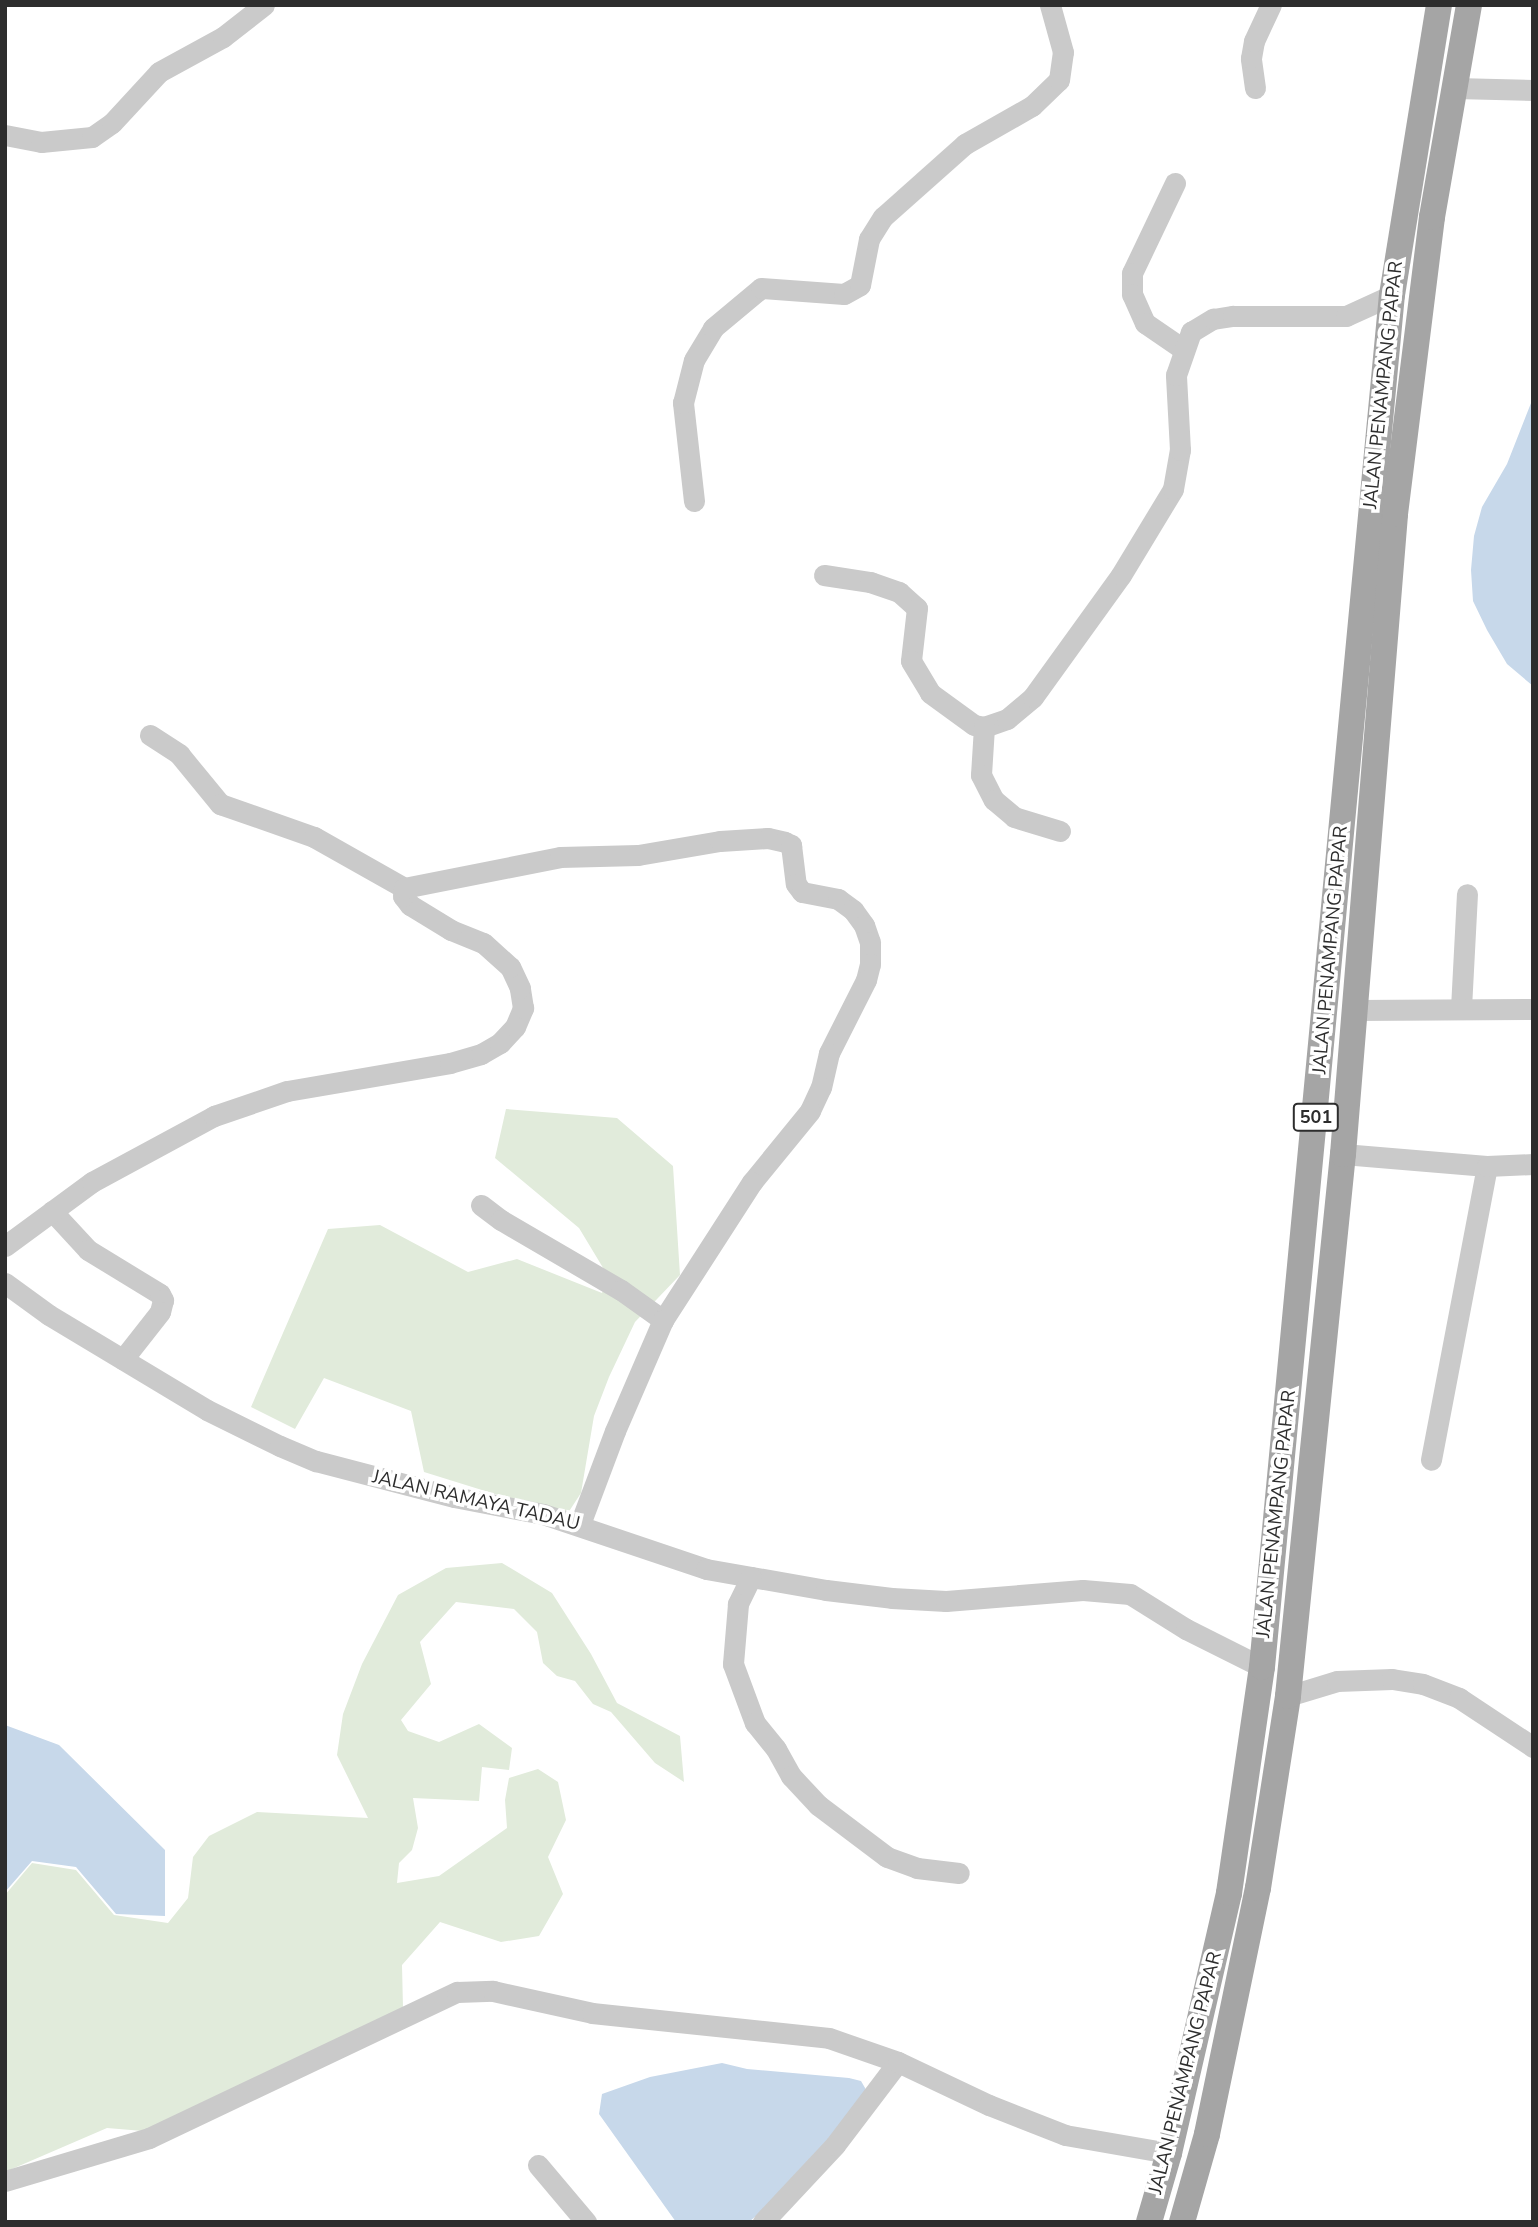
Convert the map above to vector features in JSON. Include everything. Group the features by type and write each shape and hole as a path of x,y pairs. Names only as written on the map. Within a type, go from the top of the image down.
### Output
{"main road":[{"name":"JALAN PENAMPANG PAPAR","path":"1149,2222 1169,2153 1228,1893 1262,1667 1392,295 1439,5"},
{"name":"JALAN PENAMPANG PAPAR","path":"1182,2222 1207,2134 1258,1888 1288,1696 1343,1154 1395,514 1432,217 1469,5"}],"street":[{"path":"5,135 41,142 92,137 112,122 159,72 223,37 264,5"},
{"path":"694,501 683,403 694,360 713,328 761,288 844,294 860,285 869,239 893,207 965,144 1032,106 1059,80 1063,52 1051,5"},
{"path":"1255,88 1251,58 1254,41 1271,5"},
{"path":"1455,88 1533,90"},
{"path":"1175,183 1132,273 1132,294 1146,323 1183,349"},
{"path":"824,575 889,586 909,599 917,608 918,617 911,661 914,671 930,693 962,719 984,727 1007,719 1033,697 1121,575 1166,502 1178,471 1180,450 1176,375 1191,332 1213,319 1233,316 1346,316 1392,295"},
{"path":"984,727 981,775 993,800 1014,817 1060,831"},
{"path":"150,735 179,754 220,804 314,836 404,888 560,857 638,855 720,841 768,838 791,845 796,884 803,892 838,899 853,910 864,925 870,942 870,964 829,1053 816,1099 782,1147 752,1182 663,1320 615,1431 580,1524"},
{"path":"5,1246 92,1182 173,1136 252,1101 287,1091 431,1067 481,1054 500,1043 515,1027 523,1008 520,988 510,967 483,943 451,930 410,905 403,896 404,888"},
{"path":"1461,1008 1467,894"},
{"path":"1355,1010 1533,1009"},
{"path":"1343,1154 1487,1166 1533,1164"},
{"path":"1431,1460 1487,1166"},
{"path":"481,1205 501,1220 621,1290 663,1320"},
{"path":"51,1211 88,1251 160,1294 163,1300 160,1312 123,1359"},
{"name":"JALAN RAMAYA TADAU","path":"5,1283 49,1315 247,1431 316,1461 454,1497 580,1524 706,1569 751,1577 892,1598 947,1601 1083,1590 1130,1594 1186,1629 1262,1667"},
{"path":"751,1577 738,1604 733,1664 755,1723 776,1749 790,1776 818,1805 887,1857 917,1868 959,1873"},
{"path":"1288,1696 1337,1681 1392,1679 1423,1684 1459,1698 1533,1747"},
{"path":"5,2181 149,2138 436,1999 467,1991 493,1991 533,2002 668,2023 829,2038 898,2062 989,2105 1065,2135 1169,2153"},
{"path":"763,2222 835,2145 898,2062"},
{"path":"538,2165 586,2222"}],"green space":[{"path":"506,1109 617,1118 673,1166 680,1275 635,1322 594,1416 581,1493 566,1516 424,1472 411,1411 324,1378 295,1429 251,1407 328,1229 380,1225 468,1272 517,1259 602,1293 608,1276 579,1228 495,1158"},
{"path":"502,1563 552,1593 591,1654 617,1703 680,1736 684,1782 655,1763 611,1712 593,1704 575,1681 557,1676 543,1663 537,1632 514,1609 456,1602 420,1642 431,1684 401,1720 408,1731 439,1742 479,1724 512,1748 509,1770 482,1767 479,1801 413,1798 418,1828 412,1850 399,1863 397,1883 439,1876 507,1828 505,1800 509,1778 538,1769 558,1782 566,1820 548,1857 563,1894 539,1936 501,1942 440,1922 402,1965 403,2008 143,2131 107,2128 5,2172 5,1895 32,1863 76,1870 114,1915 168,1923 188,1898 193,1857 209,1836 257,1812 368,1818 337,1755 343,1714 362,1664 398,1595 446,1568"}],"water":[{"path":"1533,398 1533,686 1507,664 1487,630 1473,601 1471,570 1474,536 1482,507 1507,464"},
{"path":"5,1725 59,1745 165,1850 165,1916 116,1914 76,1867 32,1861 5,1892"},
{"path":"722,2063 747,2069 849,2078 861,2081 868,2093 778,2197 749,2222 676,2222 599,2114 602,2094 650,2077"}]}
